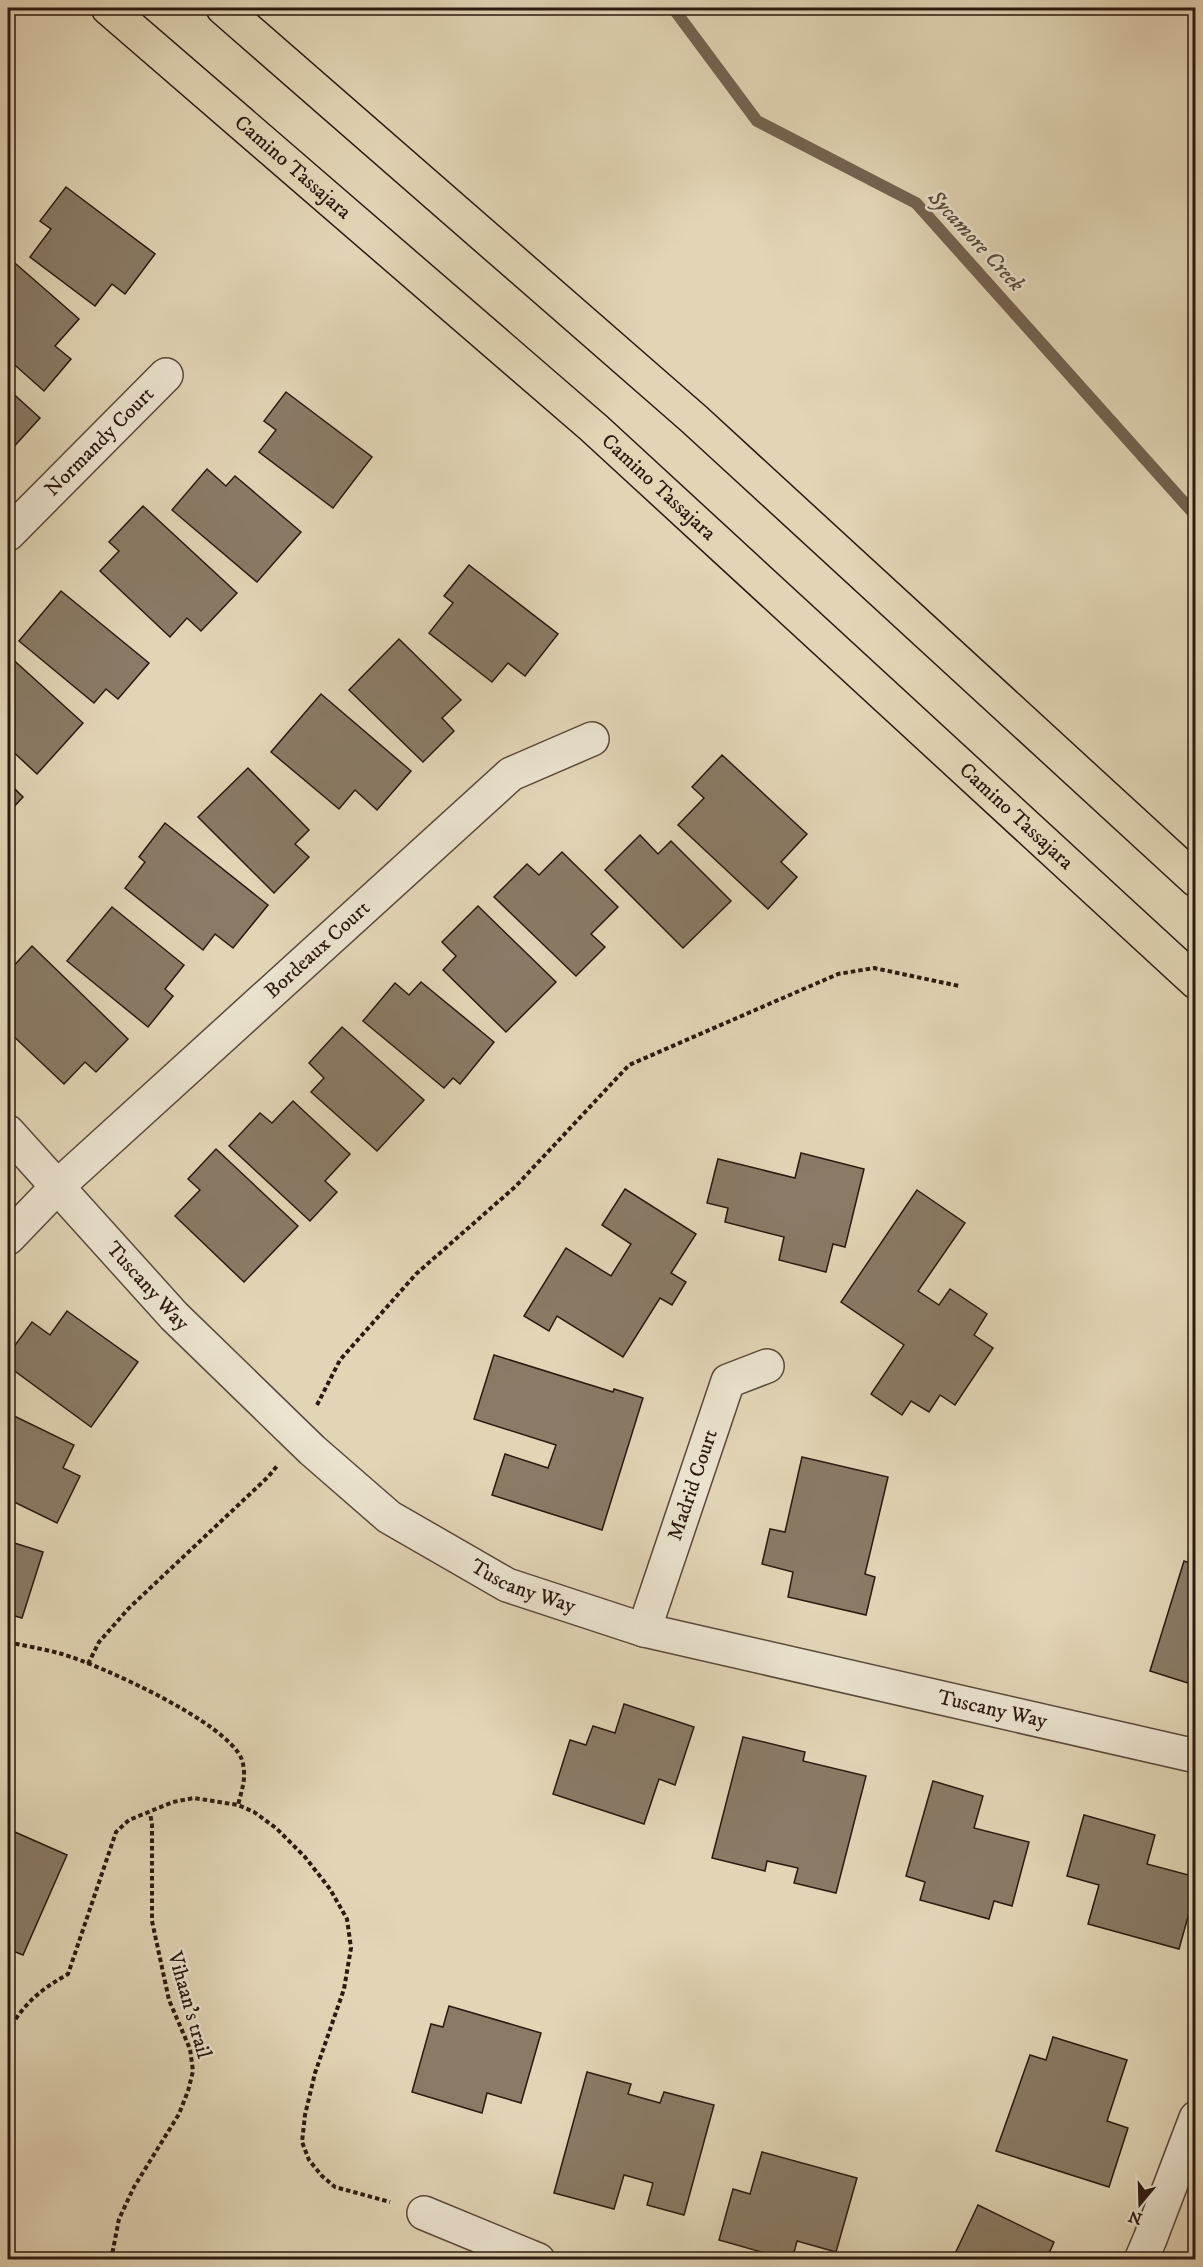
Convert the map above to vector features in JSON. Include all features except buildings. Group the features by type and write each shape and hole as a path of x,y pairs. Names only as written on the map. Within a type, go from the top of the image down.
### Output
{"main road":[{"name":"Camino Tassajara","path":"108,8 594,428 1196,982"},
{"path":"223,8 694,419 1196,880"}],"street":[{"name":"Normandy Court","path":"8,534 166,375"},
{"name":"Bordeaux Court","path":"8,1238 58,1186 512,774 592,739"},
{"name":"Tuscany Way","path":"8,1131 174,1316 300,1438 389,1517 507,1585 644,1630 1196,1756"},
{"name":"Madrid Court","path":"644,1630 728,1381 767,1366"},
{"path":"1141,2259 1196,2118"},
{"path":"424,2213 538,2259"}],"path":[{"path":"88,1664 99,1642 129,1608 268,1477 300,1438 340,1360 416,1274 516,1186 629,1065 838,974 874,968 959,986"},
{"path":"8,1642 63,1655 111,1673 170,1701 222,1735 241,1758 246,1778 238,1805"},
{"path":"8,2032 16,2017 33,1997 48,1985 69,1974 116,1832 129,1820 173,1802 194,1798 238,1805 254,1812 276,1827 305,1857 330,1889 347,1919 351,1948 344,1989 315,2073 304,2115 302,2142 309,2160 335,2187 424,2213"},
{"name":"Vihaan’s trail","path":"111,2259 119,2219 134,2187 179,2114 193,2071 190,2049 169,2000 152,1922 150,1812"}],"waterway":[{"name":"Sycamore Creek","path":"673,8 757,121 916,203 1196,516"}]}
